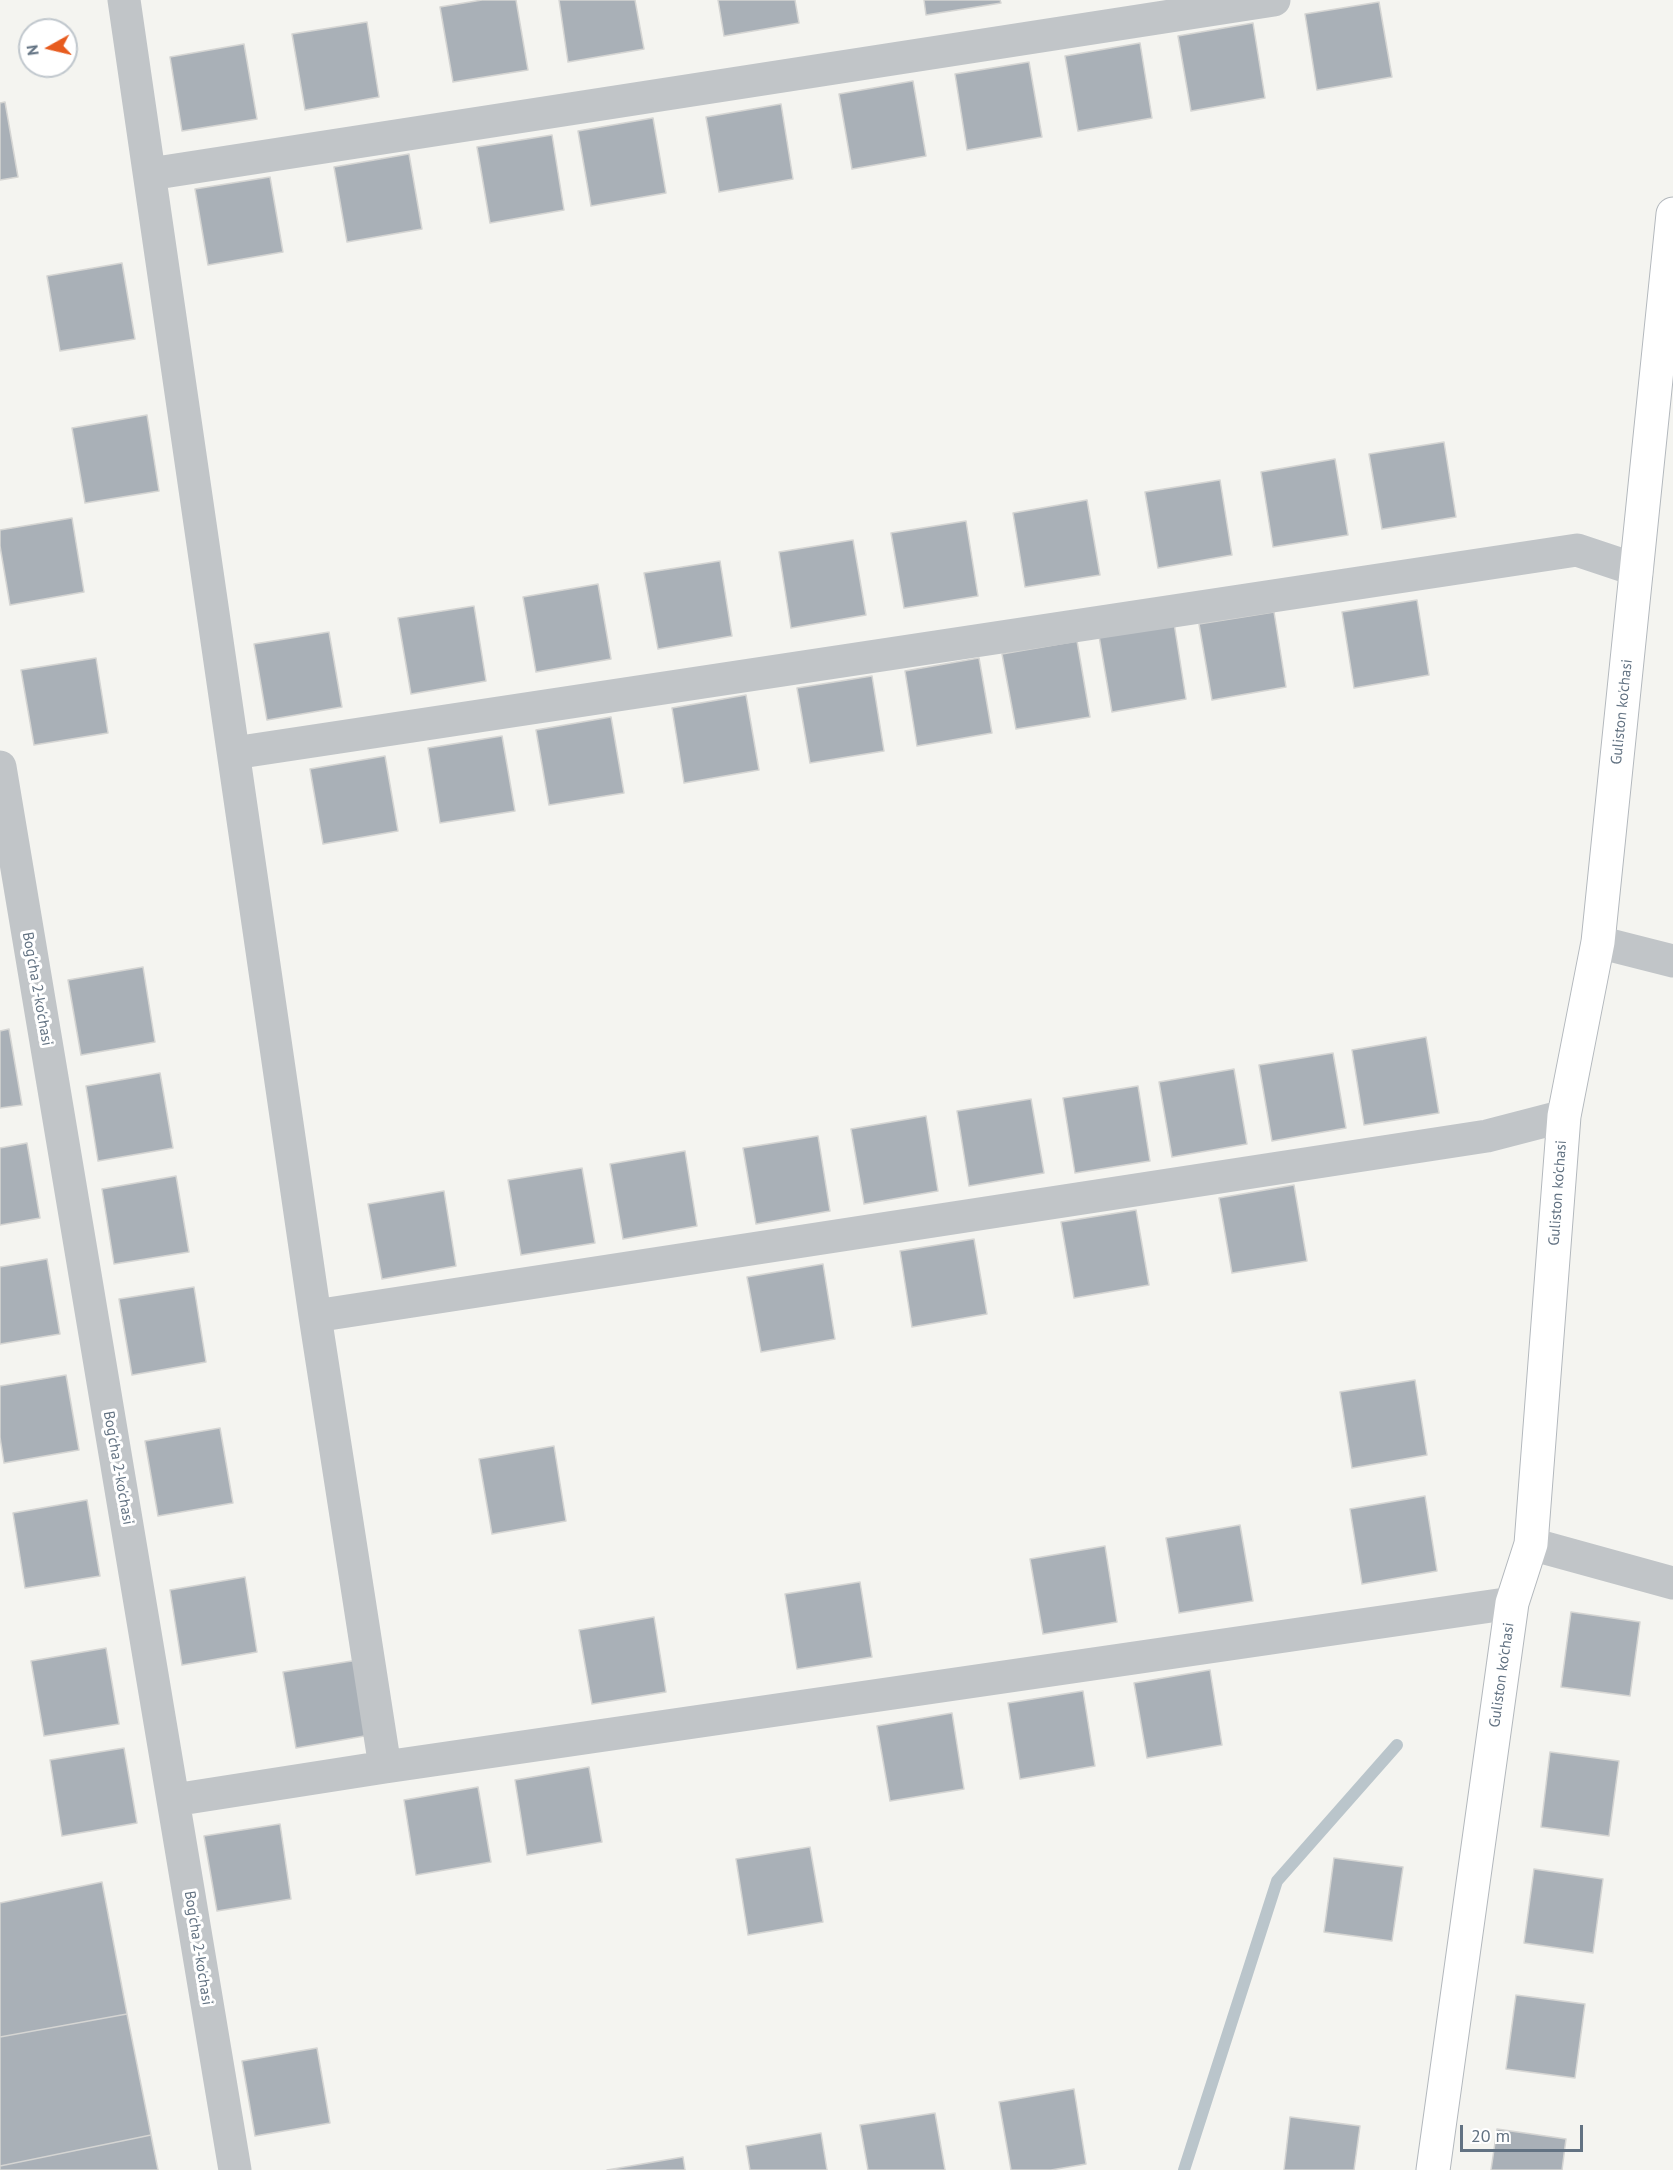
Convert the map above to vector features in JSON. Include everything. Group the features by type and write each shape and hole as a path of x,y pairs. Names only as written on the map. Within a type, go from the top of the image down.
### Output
{"main road":[{"name":"Guliston ko'chasi","path":"1433,2170 1512,1603 1531,1544 1564,1116 1599,942 1637,570 1665,370 1673,214"}],"street":[{"path":"124,0 315,1316 385,1767"},
{"path":"150,174 1274,0"},
{"path":"234,753 1577,550 1637,570"},
{"name":"Bog'cha 2-ko'chasi","path":"0,767 236,2170"},
{"path":"1599,942 1673,961"},
{"path":"315,1316 1487,1136 1564,1116"},
{"path":"1531,1544 1673,1583"},
{"path":"174,1800 385,1767 1512,1603"}],"building":[{"path":"482,0 516,0 528,70 453,82 440,7"},
{"path":"559,0 635,0 644,49 568,62"},
{"path":"718,0 795,0 799,23 724,36"},
{"path":"924,0 1000,0 1001,3 926,15"},
{"path":"1379,2 1392,77 1317,90 1305,14"},
{"path":"367,22 379,97 305,110 292,34"},
{"path":"1253,23 1265,98 1191,111 1178,36"},
{"path":"1140,43 1152,118 1078,131 1065,56"},
{"path":"244,44 257,119 182,131 170,57"},
{"path":"1029,62 1042,137 967,150 955,74"},
{"path":"913,81 926,156 852,169 839,94"},
{"path":"5,102 18,177 0,180 0,103"},
{"path":"781,104 793,179 719,192 706,117"},
{"path":"653,118 666,193 591,206 578,131"},
{"path":"552,135 564,210 490,223 477,147"},
{"path":"409,154 422,229 347,242 334,167"},
{"path":"270,177 283,252 208,265 195,189"},
{"path":"122,263 135,339 60,351 47,276"},
{"path":"147,415 159,491 85,503 72,428"},
{"path":"1444,442 1456,517 1382,529 1369,454"},
{"path":"1335,459 1348,535 1273,547 1261,472"},
{"path":"1220,480 1232,555 1158,568 1145,492"},
{"path":"1087,500 1100,575 1025,587 1013,513"},
{"path":"72,518 84,592 10,605 0,546 0,530"},
{"path":"966,521 978,596 904,608 891,533"},
{"path":"853,540 866,615 791,628 779,552"},
{"path":"720,561 732,636 658,649 644,573"},
{"path":"598,584 611,659 536,672 523,597"},
{"path":"1417,600 1429,675 1354,688 1342,612"},
{"path":"474,606 486,681 411,694 398,618"},
{"path":"1274,612 1286,687 1212,700 1199,624"},
{"path":"1174,623 1186,699 1112,712 1099,636"},
{"path":"329,632 342,707 267,720 254,644"},
{"path":"1077,641 1090,717 1016,729 1002,654"},
{"path":"96,658 108,733 34,745 21,670"},
{"path":"979,658 992,733 917,746 905,671"},
{"path":"872,676 884,751 810,763 797,688"},
{"path":"746,695 759,770 684,783 672,708"},
{"path":"611,717 624,793 549,805 536,730"},
{"path":"502,736 515,811 440,823 428,748"},
{"path":"385,756 398,831 323,844 310,769"},
{"path":"143,967 155,1042 81,1055 68,980"},
{"path":"9,1029 22,1105 0,1108 0,1031"},
{"path":"1426,1037 1439,1113 1364,1125 1352,1050"},
{"path":"1333,1053 1346,1128 1272,1141 1259,1065"},
{"path":"1234,1069 1247,1144 1172,1157 1159,1082"},
{"path":"160,1073 173,1148 98,1161 86,1086"},
{"path":"1138,1086 1150,1161 1075,1173 1063,1098"},
{"path":"1031,1099 1044,1173 969,1186 957,1111"},
{"path":"926,1116 938,1191 864,1204 851,1129"},
{"path":"818,1136 830,1211 756,1224 743,1148"},
{"path":"27,1143 40,1218 0,1225 0,1148"},
{"path":"685,1151 697,1226 623,1239 610,1164"},
{"path":"582,1168 595,1243 521,1255 508,1180"},
{"path":"176,1176 189,1252 114,1264 102,1189"},
{"path":"1294,1185 1307,1261 1232,1273 1219,1198"},
{"path":"444,1191 456,1266 382,1279 368,1204"},
{"path":"1136,1210 1149,1285 1074,1298 1061,1222"},
{"path":"974,1239 987,1314 912,1327 900,1251"},
{"path":"47,1259 60,1334 0,1344 0,1267"},
{"path":"823,1264 835,1339 761,1352 747,1277"},
{"path":"194,1287 206,1362 132,1375 119,1299"},
{"path":"66,1375 79,1450 4,1463 0,1437 0,1386"},
{"path":"1415,1380 1427,1455 1352,1468 1340,1392"},
{"path":"220,1428 233,1503 158,1516 145,1441"},
{"path":"554,1446 566,1521 492,1534 479,1459"},
{"path":"1425,1496 1437,1571 1362,1584 1350,1509"},
{"path":"87,1500 100,1576 25,1588 13,1513"},
{"path":"1240,1525 1253,1601 1179,1613 1166,1538"},
{"path":"1105,1546 1117,1622 1043,1634 1030,1559"},
{"path":"245,1577 257,1652 182,1665 170,1590"},
{"path":"860,1582 872,1657 797,1669 785,1594"},
{"path":"1571,1612 1640,1622 1630,1696 1561,1687"},
{"path":"654,1617 666,1692 592,1704 579,1630"},
{"path":"106,1648 119,1724 44,1736 31,1661"},
{"path":"358,1660 370,1735 296,1748 283,1672"},
{"path":"1210,1670 1222,1745 1147,1758 1134,1683"},
{"path":"1083,1691 1095,1766 1020,1779 1008,1703"},
{"path":"952,1713 964,1789 890,1801 877,1726"},
{"path":"124,1748 137,1823 62,1836 50,1760"},
{"path":"1550,1752 1619,1761 1609,1836 1541,1827"},
{"path":"589,1767 602,1842 527,1855 515,1780"},
{"path":"478,1787 491,1862 416,1875 404,1800"},
{"path":"280,1824 291,1899 217,1911 204,1836"},
{"path":"810,1847 823,1922 748,1935 736,1859"},
{"path":"1334,1858 1403,1867 1392,1941 1324,1932"},
{"path":"1534,1869 1603,1879 1593,1953 1524,1943"},
{"path":"102,1882 127,2014 0,2037 0,1903"},
{"path":"1516,1995 1585,2004 1575,2078 1506,2069"},
{"path":"127,2014 151,2135 0,2166 0,2037"},
{"path":"317,2048 330,2123 255,2136 242,2061"},
{"path":"1074,2089 1086,2164 1051,2170 1011,2170 999,2102"},
{"path":"935,2113 945,2170 868,2170 860,2125"},
{"path":"1290,2117 1360,2126 1354,2170 1284,2170"},
{"path":"1497,2129 1566,2139 1562,2170 1491,2170"},
{"path":"821,2133 827,2170 750,2170 746,2146"},
{"path":"151,2135 158,2170 0,2170 0,2166"},
{"path":"683,2157 685,2170 607,2170"}],"waterway":[{"path":"1184,2170 1277,1881 1397,1745"}]}
